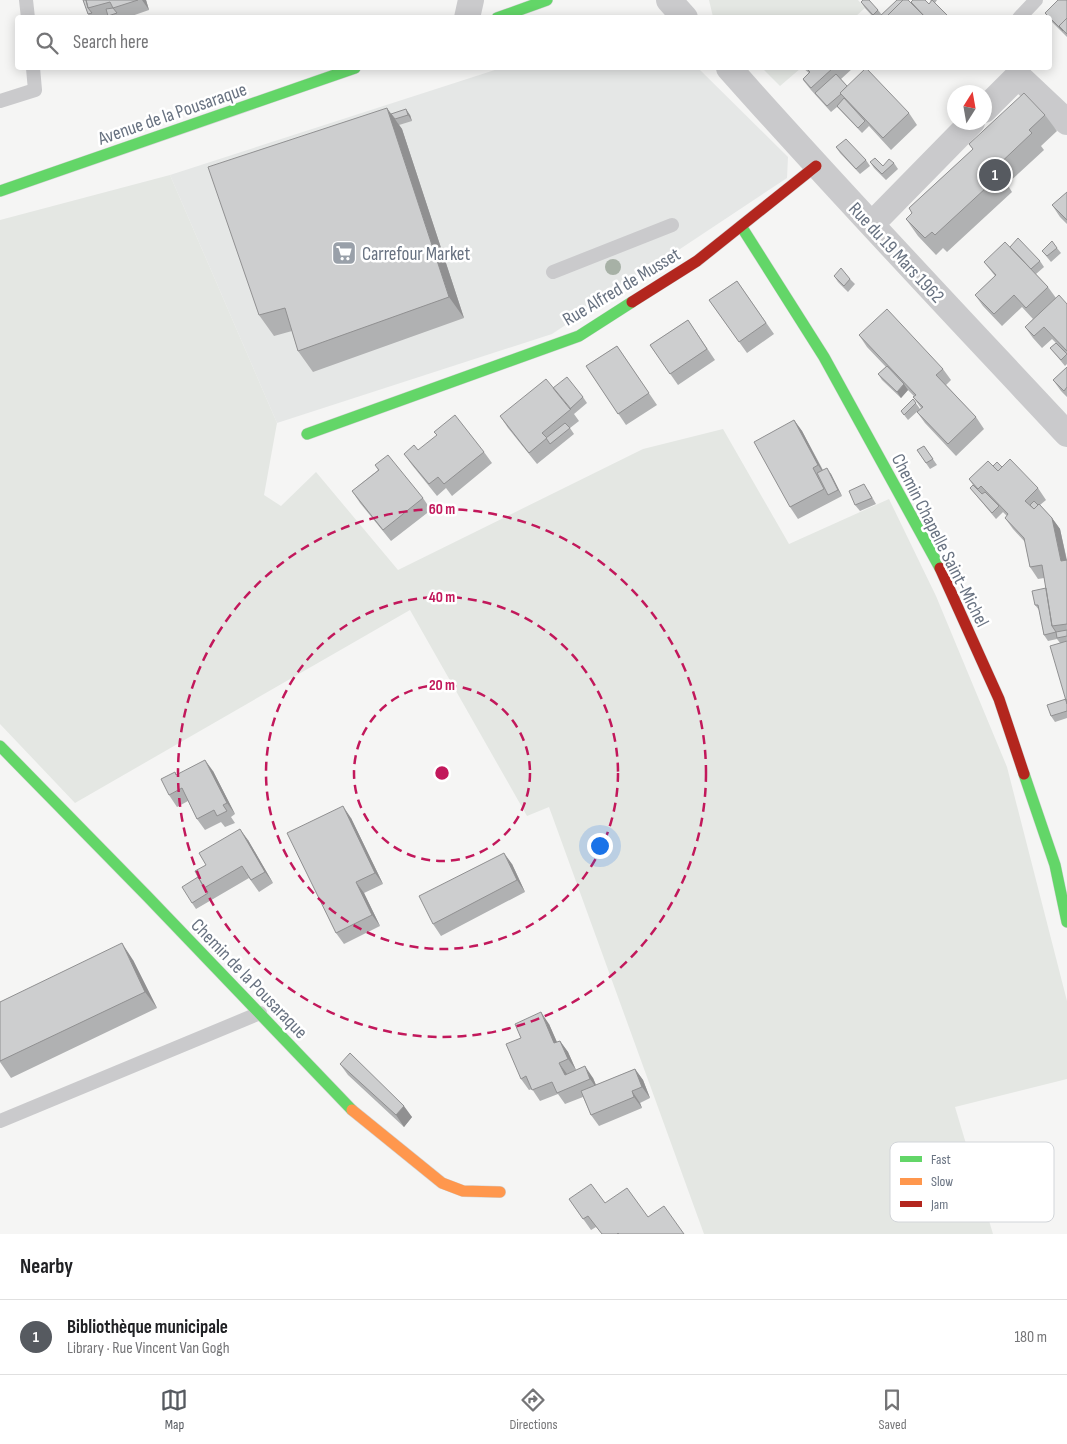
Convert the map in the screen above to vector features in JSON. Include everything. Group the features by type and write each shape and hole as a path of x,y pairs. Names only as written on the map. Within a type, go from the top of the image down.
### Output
{"street":[{"path":"468,15 471,0"},
{"path":"669,0 682,15"},
{"path":"504,15 536,2"},
{"name":"Avenue de la Pousaraque","path":"1,188 349,70"},
{"name":"Rue du 19 Mars 1962","path":"731,70 816,166 1067,434"},
{"path":"992,100 1014,72 1067,122"},
{"path":"872,224 964,130"},
{"name":"Rue Alfred de Musset","path":"307,434 578,336 697,261 816,166"},
{"name":"Chemin Chapelle Saint-Michel","path":"740,226 824,357 935,558 999,699 1055,865 1067,922"},
{"name":"Chemin de la Pousaraque","path":"0,746 356,1113 442,1184 454,1190 470,1193 500,1192"}],"lane":[{"path":"26,0 28,15"},
{"path":"1022,15 1036,0"},
{"path":"0,101 35,90 32,70"},
{"path":"553,272 672,225"},
{"path":"0,1121 260,1014"}],"shaded area":[{"path":"709,0 858,0 865,8 857,15 713,15"},
{"path":"495,70 700,70 788,157 787,178 552,334 277,423 170,175"},
{"path":"764,70 799,70 780,86"},
{"path":"170,175 277,423 264,495 281,506 316,472 398,570 643,449 723,429 789,544 889,499 936,596 1007,767 1067,1001 1067,1079 955,1107 965,1142 890,1142 890,1222 989,1222 993,1234 704,1234 549,807 527,816 410,610 75,803 0,724 0,220"}],"building":[{"path":"83,0 86,0 88,8 92,13 88,14"},
{"path":"86,0 138,0 113,8 110,2 88,8"},
{"path":"869,0 878,10 873,15 861,2"},
{"path":"897,0 903,0 888,15 881,15"},
{"path":"903,0 908,0 923,15 888,15"},
{"path":"913,0 925,0 929,4 932,0 947,15 923,15 911,2"},
{"path":"1058,0 1067,0 1067,18 1059,26 1063,31 1052,20 1052,15 1045,13"},
{"path":"113,8 117,13 108,15 106,9"},
{"path":"1067,18 1067,34 1059,26"},
{"path":"808,70 831,70 811,88 803,79 810,72"},
{"path":"864,70 868,70 909,113 883,138 840,93"},
{"path":"836,74 847,86 827,106 815,93"},
{"path":"1024,93 1045,115 1029,130 1032,133 994,169 1000,175 935,235 932,232 925,238 906,219 912,213 909,208 973,149 969,144 984,130 992,130 992,123"},
{"path":"844,98 865,121 858,128 837,106"},
{"name":"Carrefour Market","path":"387,108 449,297 298,351 285,308 259,315 208,167"},
{"path":"406,109 408,115 395,119 391,114"},
{"path":"846,139 866,160 856,169 836,147"},
{"path":"875,158 883,166 889,159 894,163 882,174 870,162"},
{"path":"1067,192 1067,220 1052,205"},
{"path":"1018,238 1040,261 1031,269 1010,247"},
{"path":"1052,241 1057,248 1047,256 1042,251"},
{"path":"1005,242 1048,287 1026,308 1014,295 994,314 975,295 996,275 984,262"},
{"path":"841,268 850,279 844,286 834,276"},
{"path":"737,281 766,323 739,342 709,300"},
{"path":"1059,295 1067,304 1067,351 1044,327 1034,336 1025,327"},
{"path":"887,309 943,369 936,375 976,417 948,444 917,412 923,407 913,397 916,395 859,335"},
{"path":"688,320 707,349 670,374 650,345"},
{"path":"1056,343 1067,354 1061,360 1050,348"},
{"path":"617,346 649,393 618,414 586,366"},
{"path":"887,366 904,384 897,392 878,374"},
{"path":"1067,367 1067,387 1064,391 1053,380"},
{"path":"567,377 583,397 570,409 553,388"},
{"path":"546,379 571,409 542,433 547,438 529,453 500,416"},
{"path":"913,399 916,403 904,415 901,411"},
{"path":"455,415 484,452 444,484 438,477 429,484 404,454 414,445 418,450 437,435 434,432"},
{"path":"794,420 818,465 813,468 824,489 790,507 754,442"},
{"path":"565,423 570,428 550,444 546,438"},
{"path":"924,446 933,459 926,463 917,450"},
{"path":"388,455 423,498 383,530 352,491 379,470 375,465"},
{"path":"1010,459 1038,488 1025,501 1034,509 1039,504 1052,518 1061,561 1067,560 1067,624 1052,626 1042,565 1030,567 1024,538 1005,518 1008,514 981,486 978,489 969,479 988,461 998,471"},
{"path":"997,462 1002,467 998,471 993,466"},
{"path":"827,468 838,490 828,495 817,473"},
{"path":"864,484 872,498 855,505 849,491"},
{"path":"973,485 982,494 985,492 999,506 992,513 970,488"},
{"path":"1034,501 1038,505 1034,509 1030,505"},
{"path":"1046,588 1052,626 1056,632 1044,635 1038,605 1035,605 1032,591"},
{"path":"1067,630 1067,636 1057,638 1056,632"},
{"path":"1067,641 1067,704 1050,646"},
{"path":"1066,699 1067,711 1051,716 1047,705"},
{"path":"205,760 227,803 223,805 227,811 217,816 214,810 197,819 182,788 169,795 161,779 175,772 176,775"},
{"path":"343,806 375,873 356,882 372,915 336,933 287,833"},
{"path":"240,829 265,872 251,880 242,866 204,888 195,871 206,865 199,853"},
{"path":"504,853 517,880 433,924 419,896"},
{"path":"198,877 208,893 192,903 182,887"},
{"path":"122,943 145,992 0,1061 0,1002"},
{"path":"541,1012 554,1043 560,1041 568,1059 559,1063 565,1075 585,1066 590,1079 557,1093 552,1082 532,1090 526,1076 521,1079 506,1044 521,1038 515,1024"},
{"path":"350,1053 404,1106 396,1115 340,1064"},
{"path":"635,1069 642,1087 632,1091 634,1097 591,1115 581,1091"},
{"path":"591,1184 605,1203 627,1188 648,1217 664,1206 684,1234 602,1234 588,1216 583,1219 569,1199"}],"traffic: fast":[{"path":"505,15 547,0"},
{"path":"0,191 349,70"},
{"path":"741,226 824,357 940,568"},
{"path":"307,434 579,336 632,302"},
{"path":"0,746 352,1110"},
{"path":"1024,774 1055,865 1067,922"}],"traffic: slow":[{"path":"352,1110 442,1183 463,1191 500,1192"}],"traffic: jam":[{"path":"632,302 697,261 816,166"},
{"path":"940,568 999,699 1024,774"}],"place":[{"name":"Bibliothèque municipale","path":"995,175"},
{"name":"Carrefour Market","path":"344,253"}]}
